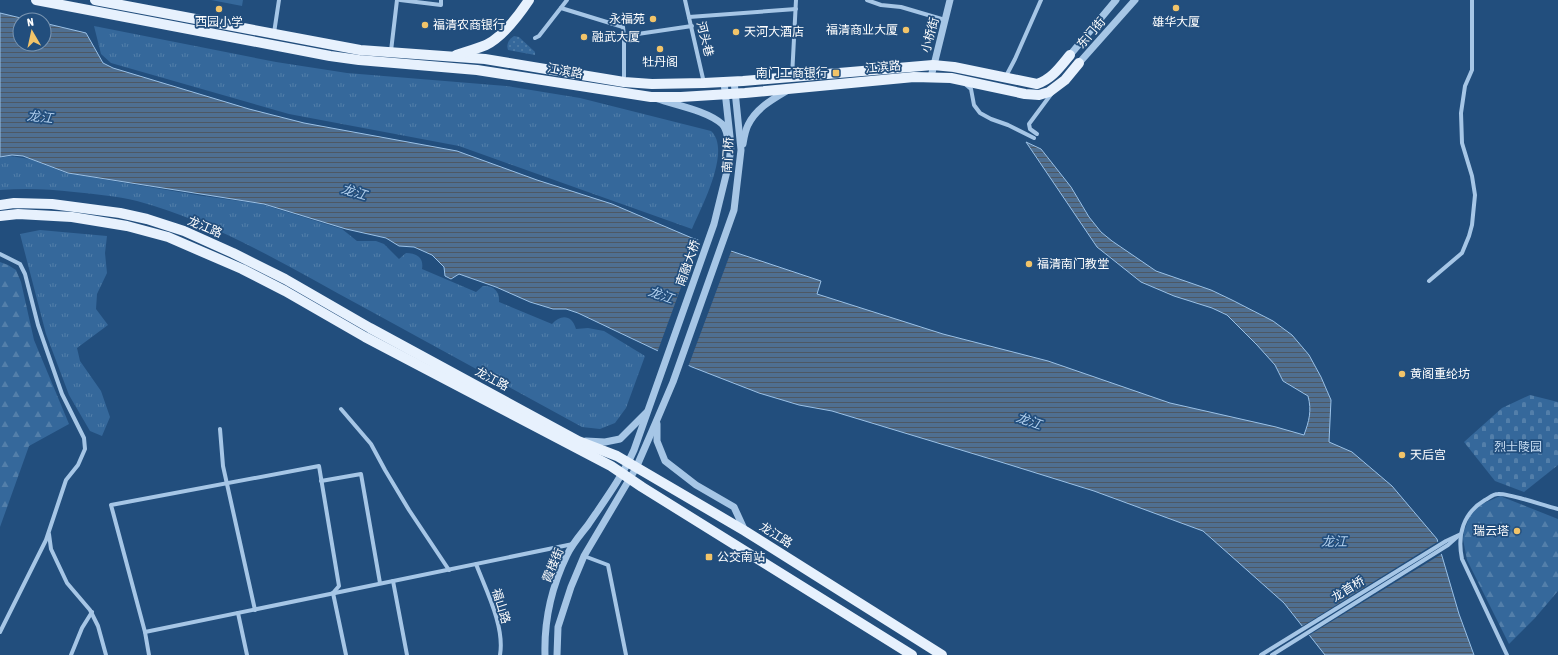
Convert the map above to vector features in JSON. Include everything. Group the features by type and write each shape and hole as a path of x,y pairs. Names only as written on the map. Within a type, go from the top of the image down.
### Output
{"main road":[{"name":"江滨路","path":"36,0 330,56 390,63 477,70 651,98 681,98 914,77 960,80 1025,94 1039,95 1049,92 1065,80 1079,63"},
{"name":"江滨路","path":"95,0 360,50 485,59 624,82 652,84 704,83 933,65 954,67 1037,84 1045,81 1053,75 1070,55"},
{"path":"453,56 486,44 498,37 521,12 529,0"},
{"name":"龙江路","path":"0,206 14,203 52,204 120,213 147,219 184,231 232,253 278,276 370,328 578,441 617,456 745,531 942,655"},
{"name":"龙江路","path":"0,216 18,214 72,217 127,226 175,240 242,269 285,291 365,338 611,466 912,655"}],"street":[{"path":"274,34 279,0"},
{"path":"391,52 398,0 441,4 441,0"},
{"path":"535,38 539,36 567,0"},
{"name":"河头巷","path":"685,0 704,83"},
{"path":"792,77 796,0"},
{"path":"867,0 881,5 901,8 945,20"},
{"name":"小桥街","path":"931,77 950,0"},
{"path":"1005,78 1041,0"},
{"name":"东门街","path":"1070,55 1116,0"},
{"name":"东门街","path":"1079,63 1135,0"},
{"path":"1429,281 1462,254 1472,225 1475,195 1472,176 1462,143 1461,113 1465,86 1472,70 1472,0"},
{"path":"561,8 623,27 624,82"},
{"path":"689,17 796,9"},
{"path":"624,36 692,26"},
{"path":"960,80 971,89 974,105 980,113 1035,136 1030,129 1029,124 1059,84"},
{"name":"南门桥","path":"656,422 673,382 734,210 741,150 729,81"},
{"name":"南门桥","path":"714,224 729,163 731,94 729,81"},
{"path":"741,150 747,127 756,114 773,98 793,88"},
{"path":"651,98 713,118 722,123 726,128 730,146"},
{"name":"南融大桥","path":"648,412 659,377 714,224"},
{"path":"0,254 20,264 25,274 38,325 62,394 84,438 85,449 78,465 66,480 46,540 0,632"},
{"path":"341,409 371,444 393,483 449,570"},
{"path":"578,441 605,442 620,439 648,412"},
{"path":"632,466 648,412"},
{"path":"626,476 656,422"},
{"path":"656,422 657,440 666,461 696,485 734,507 745,531"},
{"path":"220,429 223,466 255,610"},
{"path":"149,655 145,632 111,505 319,466 339,586 333,593"},
{"path":"321,481 361,474 380,584"},
{"name":"霞楼街","path":"545,655 546,622 552,596 568,554 613,488 626,476"},
{"name":"霞楼街","path":"557,655 558,627 571,587 584,556 626,476"},
{"path":"1507,655 1462,559 1460,546 1461,534 1469,513 1478,504 1494,495 1500,494 1558,509"},
{"path":"48,532 50,549 67,583 92,612 98,626 106,655"},
{"path":"1447,543 1461,534"},
{"name":"龙首桥","path":"1261,655 1447,543"},
{"name":"龙首桥","path":"1272,655 1447,543"},
{"path":"145,632 575,544"},
{"path":"584,556 608,565 626,655"},
{"name":"福山路","path":"476,564 492,604 498,628 500,655"},
{"path":"393,581 407,655"},
{"path":"333,593 346,655"},
{"path":"71,655 82,628 92,612"},
{"path":"238,613 247,655"}],"green space":[{"path":"211,0 243,0 242,6"},
{"path":"94,26 276,62 347,73 506,86 580,98 711,131 717,140 717,165 708,194 692,229 459,146 289,114 111,63 101,54"},
{"path":"514,36 519,37 535,52 535,55 508,50 508,42"},
{"path":"10,156 30,159 66,173 203,196 261,204 342,229 357,241 376,241 384,244 399,259 406,253 416,255 421,259 422,269 476,292 483,286 493,288 497,292 499,302 552,324 562,317 572,321 576,329 588,328 604,331 645,356 626,408 615,423 600,429 582,427 253,247 196,221 167,210 114,196 46,190 0,190 0,158"},
{"path":"40,230 107,236 105,253 107,273 97,294 96,309 108,325 77,348 80,361 101,391 110,417 102,436 90,431 69,395 46,334 20,234"},
{"path":"0,262 16,270 21,282 34,340 69,424 29,446 0,527"},
{"name":"烈士陵园","path":"1530,395 1558,402 1558,465 1524,492 1495,481 1464,442 1502,408"},
{"path":"1500,496 1558,519 1558,591 1535,618 1509,644 1467,560 1463,539 1464,531 1471,513 1480,505"}],"water":[{"name":"龙江","path":"0,13 12,16 12,52 52,52 52,25 86,33 103,63 113,68 249,109 304,123 457,151 537,180 612,204 692,238 821,281 817,294 943,334 1048,361 1170,403 1276,427 1304,435 1309,416 1310,406 1308,396 1283,381 1275,365 1227,315 1212,308 1174,296 1141,282 1097,247 1026,142 1041,149 1071,187 1089,217 1101,232 1112,241 1156,271 1211,290 1273,321 1292,335 1309,355 1331,400 1329,442 1352,452 1392,486 1437,539 1459,614 1474,655 1325,655 1284,603 1203,531 1094,491 1004,463 832,411 799,405 759,393 692,367 578,313 566,309 553,309 530,302 496,287 459,274 451,279 445,276 444,267 432,255 414,247 399,246 386,238 346,229 264,204 68,173 23,156 12,155 0,157"}],"pier":[{"path":"699,238 732,249 688,367 657,353"},
{"path":"1439,541 1443,553 1308,636 1301,627"}],"place":[{"name":"雄华大厦","path":"1176,8"},
{"name":"西园小学","path":"219,9"},
{"name":"永福苑","path":"653,19"},
{"name":"福清农商银行","path":"425,25"},
{"name":"福清商业大厦","path":"906,30"},
{"name":"天河大酒店","path":"736,32"},
{"name":"融武大厦","path":"584,37"},
{"name":"牡丹阁","path":"660,49"},
{"name":"南门工商银行","path":"836,73"},
{"name":"福清南门教堂","path":"1029,264"},
{"name":"黄阁重纶坊","path":"1402,374"},
{"name":"天后宫","path":"1402,455"},
{"name":"瑞云塔","path":"1517,531"},
{"name":"公交南站","path":"709,557"}]}
